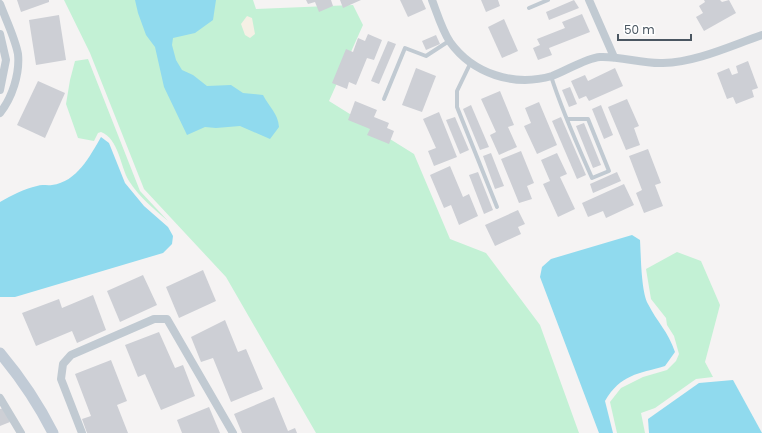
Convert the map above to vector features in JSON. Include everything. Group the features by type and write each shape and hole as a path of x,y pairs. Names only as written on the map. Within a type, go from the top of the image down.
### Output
{"street":[{"path":"432,0 450,41 470,64 498,77 520,80 551,76 598,57 614,57 662,63 689,60 762,35"},
{"path":"589,0 614,57"},
{"path":"0,4 18,55 17,75 9,102 0,113"},
{"path":"0,34 6,60 0,90"},
{"path":"82,433 61,379 63,364 71,355 154,319 167,319 234,433"},
{"path":"0,353 22,378 40,407 53,433"},
{"path":"0,398 18,432"}],"lane":[{"path":"529,8 548,0"},
{"path":"384,99 405,48 426,56 450,41"},
{"path":"470,64 457,91 457,107 497,207"},
{"path":"551,76 567,119 592,178 609,171 588,119 567,119"}],"green space":[{"path":"64,0 253,0 256,9 353,5 363,25 329,101 414,154 450,239 486,253 540,325 579,433 316,433 226,277 144,189 90,53"},
{"path":"88,59 140,191 168,221 133,187 126,175 112,140 101,132 98,133 94,141 78,138 66,104 75,61"},
{"path":"677,252 701,261 720,305 705,362 713,377 696,379 655,408 641,413 645,433 617,433 610,402 621,388 643,377 667,370 676,361 679,354 674,336 667,325 666,318 651,299 646,269"}],"sand":[{"path":"247,16 252,18 255,34 250,38 245,35 241,24"}],"water":[{"path":"135,0 216,0 213,20 195,33 173,38 172,45 176,60 182,70 193,75 207,86 231,85 243,93 263,95 277,118 279,127 270,139 240,126 216,128 205,127 187,135 164,87 155,47 146,35"},
{"path":"101,137 109,143 125,183 144,206 168,227 173,236 172,244 163,253 15,297 0,297 0,202 39,185 52,185 69,179 82,167"},
{"path":"632,235 640,240 644,291 648,304 666,332 675,352 665,366 638,373 617,385 605,401 613,433 599,433 540,277 542,267 551,259"},
{"path":"733,380 762,433 649,433 648,419 699,383"}],"building":[{"path":"17,0 49,0 49,2 21,12"},
{"path":"306,0 331,0 333,6 319,12 315,2 308,4"},
{"path":"340,0 361,0 343,8"},
{"path":"400,0 422,0 426,9 408,17"},
{"path":"481,0 498,0 500,6 486,12"},
{"path":"574,0 579,8 549,20 546,12"},
{"path":"704,0 720,0 722,2 729,0 736,13 704,31 696,17 703,13 699,6 705,2"},
{"path":"582,14 590,32 549,48 552,55 538,60 533,48 540,45 537,39 565,28 562,22"},
{"path":"59,15 66,60 36,65 29,20"},
{"path":"504,19 518,51 502,58 488,27"},
{"path":"368,34 382,40 374,60 367,58 356,85 349,82 347,89 332,83 346,49 353,52 358,38 365,41"},
{"path":"436,35 440,44 426,50 422,41"},
{"path":"388,41 396,44 379,84 371,81"},
{"path":"748,61 758,88 752,90 754,97 736,104 733,97 727,99 717,73 729,68 732,75 738,73 736,66"},
{"path":"416,68 436,76 422,112 402,105"},
{"path":"615,68 623,86 589,101 586,96 579,99 571,81 585,75 588,81"},
{"path":"38,81 65,93 45,138 17,125"},
{"path":"570,87 577,104 569,107 562,90"},
{"path":"500,91 514,125 508,127 517,147 499,155 490,135 496,132 481,99"},
{"path":"627,99 639,126 634,128 640,145 626,150 608,107"},
{"path":"355,101 377,110 374,117 389,123 387,128 394,131 389,144 367,135 370,129 348,120"},
{"path":"539,102 557,145 537,154 524,126 531,123 525,108"},
{"path":"471,105 489,147 480,150 463,109"},
{"path":"601,105 613,135 604,139 592,109"},
{"path":"439,112 457,157 434,166 428,151 436,148 423,119"},
{"path":"455,117 469,150 460,154 446,120"},
{"path":"561,117 586,175 577,179 552,121"},
{"path":"584,123 601,165 593,168 576,126"},
{"path":"648,149 661,183 655,185 663,206 644,213 636,193 642,190 629,156"},
{"path":"521,151 534,183 527,186 532,199 519,203 501,159"},
{"path":"491,153 504,186 495,189 483,156"},
{"path":"557,153 567,174 560,177 575,209 558,217 543,184 550,181 541,160"},
{"path":"450,166 463,197 469,194 478,216 459,225 451,205 444,208 430,175"},
{"path":"478,172 493,210 484,214 469,175"},
{"path":"617,172 621,181 593,193 590,184"},
{"path":"624,184 634,205 606,218 603,211 588,217 582,203"},
{"path":"518,210 525,224 518,227 521,234 495,246 485,225"},
{"path":"203,270 216,301 179,318 166,287"},
{"path":"143,275 157,305 120,322 107,291"},
{"path":"93,295 106,330 77,343 72,331 36,346 22,313 59,299 62,308"},
{"path":"225,320 238,352 246,349 263,389 231,402 213,358 201,362 191,337"},
{"path":"159,332 175,368 183,365 195,396 161,410 145,374 138,377 125,345"},
{"path":"111,360 127,401 117,405 128,433 87,433 82,419 91,416 75,374"},
{"path":"274,397 288,431 295,428 297,433 242,433 234,414"},
{"path":"209,407 220,433 182,433 177,420"},
{"path":"4,408 10,422 0,426 0,409"}]}
